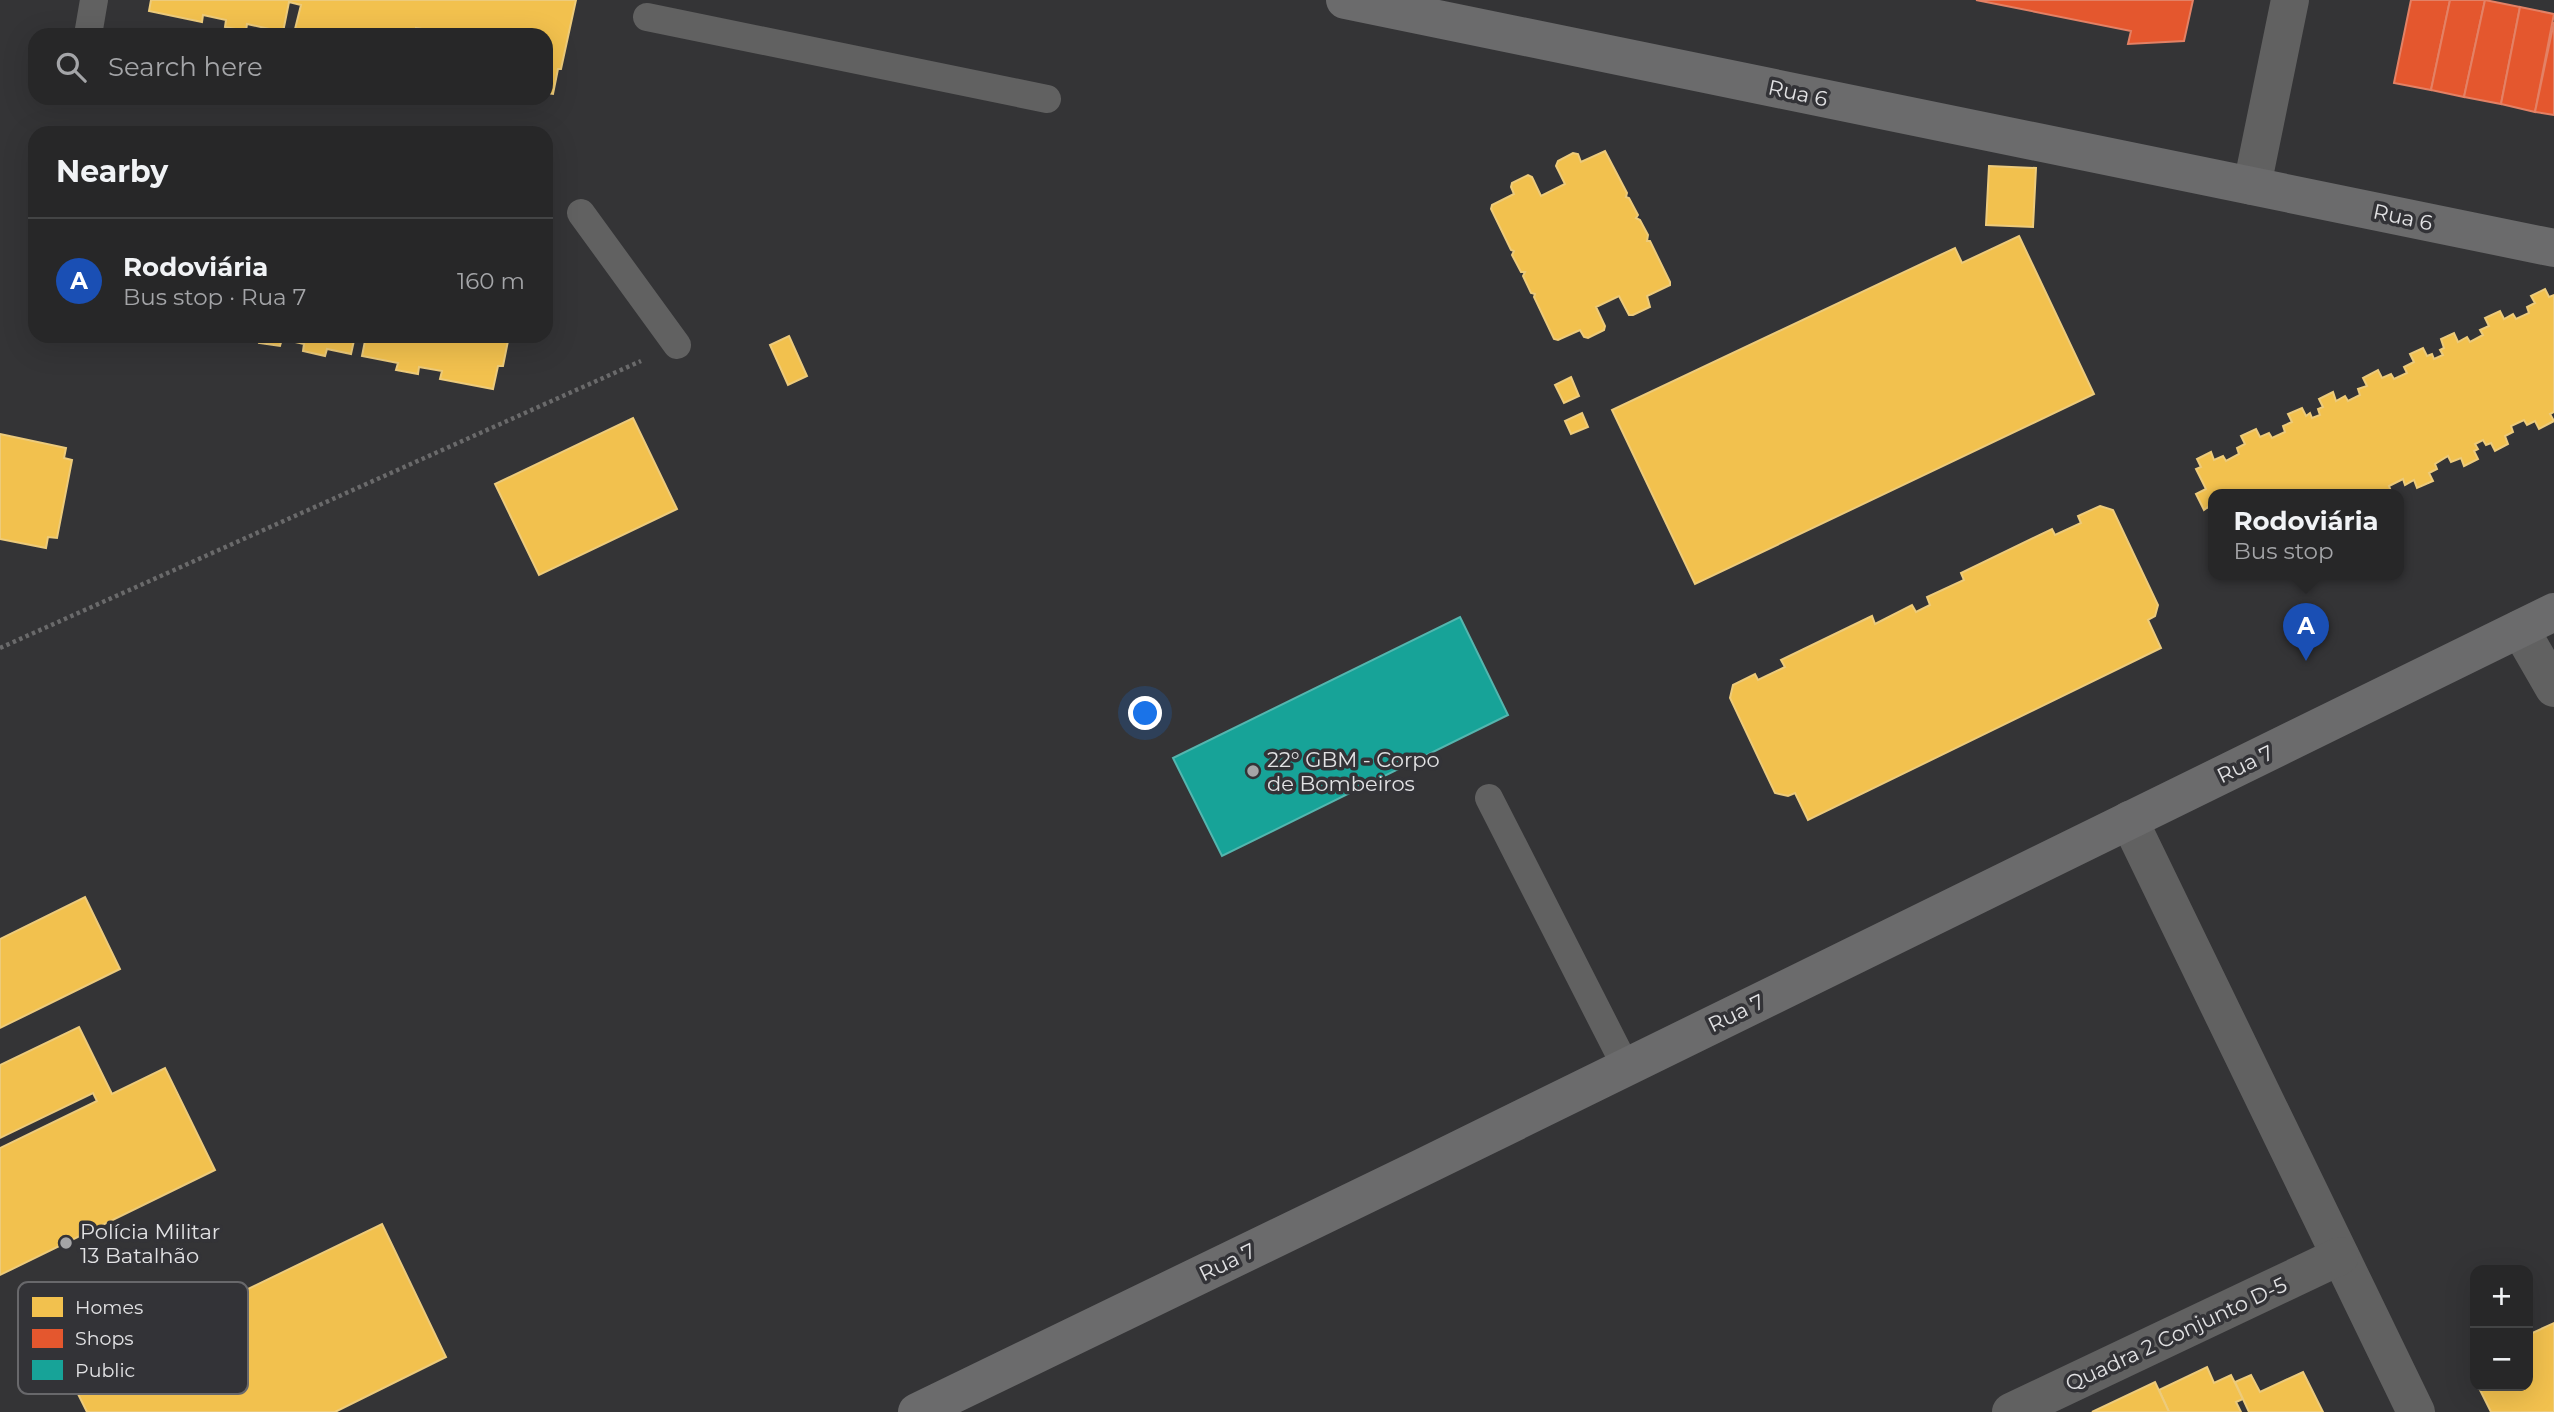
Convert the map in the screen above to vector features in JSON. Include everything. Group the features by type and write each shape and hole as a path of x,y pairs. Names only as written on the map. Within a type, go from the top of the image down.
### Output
{"main road":[{"name":"Rua 6","path":"1345,0 2554,248"},
{"name":"Rua 7","path":"917,1412 2554,612"}],"street":[{"path":"2252,186 2290,0"},
{"path":"2520,629 2554,688"},
{"path":"2129,820 2416,1412"},
{"name":"Quadra 2 Conjunto D-5","path":"2011,1412 2340,1256"}],"lane":[{"path":"89,28 94,0"},
{"path":"647,17 1047,99"},
{"path":"582,214 677,345"},
{"path":"1489,798 1626,1067"}],"path":[{"path":"0,648 677,345"}],"building: Homes":[{"path":"151,0 576,0 553,94 553,28 295,28 301,5 289,2 284,28 247,24 246,28 230,28 225,27 226,20 203,15 202,22 149,11"},
{"path":"1605,151 1670,285 1647,296 1650,307 1633,315 1629,315 1619,296 1596,307 1605,326 1604,330 1588,338 1584,337 1580,330 1558,340 1554,339 1535,294 1531,293 1523,276 1525,272 1521,272 1512,255 1514,251 1511,250 1491,209 1492,205 1514,194 1512,183 1528,175 1532,177 1541,196 1565,184 1556,166 1558,161 1573,153 1578,154 1581,162"},
{"path":"1989,166 2036,168 2033,227 1986,225"},
{"path":"2019,236 2094,394 1695,584 1612,410 1955,248 1962,263"},
{"path":"2545,289 2549,297 2554,295 2554,412 2550,414 2554,421 2539,429 2535,421 2527,425 2524,420 2511,426 2513,432 2505,436 2508,444 2495,451 2491,443 2486,445 2483,440 2475,444 2478,449 2474,451 2478,459 2464,466 2461,458 2451,462 2448,456 2435,464 2437,469 2429,473 2433,481 2417,488 2414,480 2405,485 2403,479 2389,486 2390,489 2208,489 2208,507 2204,510 2196,494 2206,489 2196,469 2201,467 2197,459 2211,452 2214,460 2223,456 2226,461 2239,454 2237,448 2245,444 2241,436 2256,429 2260,437 2269,433 2272,438 2285,432 2283,426 2292,422 2288,414 2302,408 2306,416 2310,413 2312,418 2320,415 2318,409 2323,407 2319,399 2333,392 2336,401 2345,396 2348,401 2360,395 2358,389 2367,386 2363,378 2378,370 2382,378 2391,374 2394,379 2407,373 2404,367 2414,362 2410,354 2423,348 2427,356 2432,354 2434,359 2443,355 2440,350 2444,348 2441,339 2454,333 2458,342 2467,337 2470,342 2483,335 2480,330 2489,326 2485,318 2500,311 2504,319 2513,314 2516,319 2529,313 2527,307 2535,303 2531,296"},
{"path":"789,336 807,376 788,385 770,345"},
{"path":"259,343 281,343 280,346"},
{"path":"300,343 353,343 351,354 327,349 325,356 303,351 304,344"},
{"path":"365,343 508,343 503,366 498,366 493,389 440,379 442,371 419,367 418,374 396,370 398,363 362,356"},
{"path":"1571,377 1579,396 1564,403 1555,385"},
{"path":"1582,413 1588,427 1571,434 1565,421"},
{"path":"633,418 677,509 539,575 495,484"},
{"path":"0,434 66,448 64,458 72,460 57,538 48,537 46,548 0,539"},
{"path":"2100,506 2113,510 2158,605 2155,616 2148,620 2161,648 1808,820 1795,793 1788,796 1775,793 1730,698 1733,685 1755,674 1758,680 1785,667 1781,660 1872,616 1875,624 1912,605 1916,612 1930,605 1927,597 1964,580 1961,573 2052,529 2055,535 2081,523 2078,516"},
{"path":"85,897 120,969 0,1028 0,939"},
{"path":"79,1027 112,1094 165,1068 215,1170 0,1275 0,1148 97,1101 93,1093 0,1138 0,1065"},
{"path":"382,1224 446,1357 335,1412 87,1412 78,1394 248,1394 248,1289"},
{"path":"2554,1323 2554,1412 2491,1412 2480,1391 2533,1391 2533,1333"},
{"path":"2207,1367 2214,1383 2231,1375 2243,1399 2236,1402 2241,1412 2169,1412 2159,1390"},
{"path":"2303,1372 2323,1412 2249,1412 2235,1382 2251,1375 2260,1392"},
{"path":"2155,1382 2169,1412 2092,1412"}],"building: Shops":[{"path":"1976,0 2193,0 2184,41 2128,44 2131,31"},
{"path":"2411,0 2450,0 2431,90 2394,83"},
{"path":"2450,0 2485,0 2464,97 2431,90"},
{"path":"2485,0 2520,7 2501,104 2464,97"},
{"path":"2520,7 2554,14 2535,112 2501,104"},
{"path":"2554,22 2554,115 2535,112"}],"building: Public":[{"path":"1460,617 1508,715 1222,856 1173,758"}],"place":[{"name":"Rodoviária","path":"2306,661"},
{"name":"22° GBM - Corpo de Bombeiros","path":"1253,771"},
{"name":"Polícia Militar 13 Batalhão","path":"66,1243"}]}
